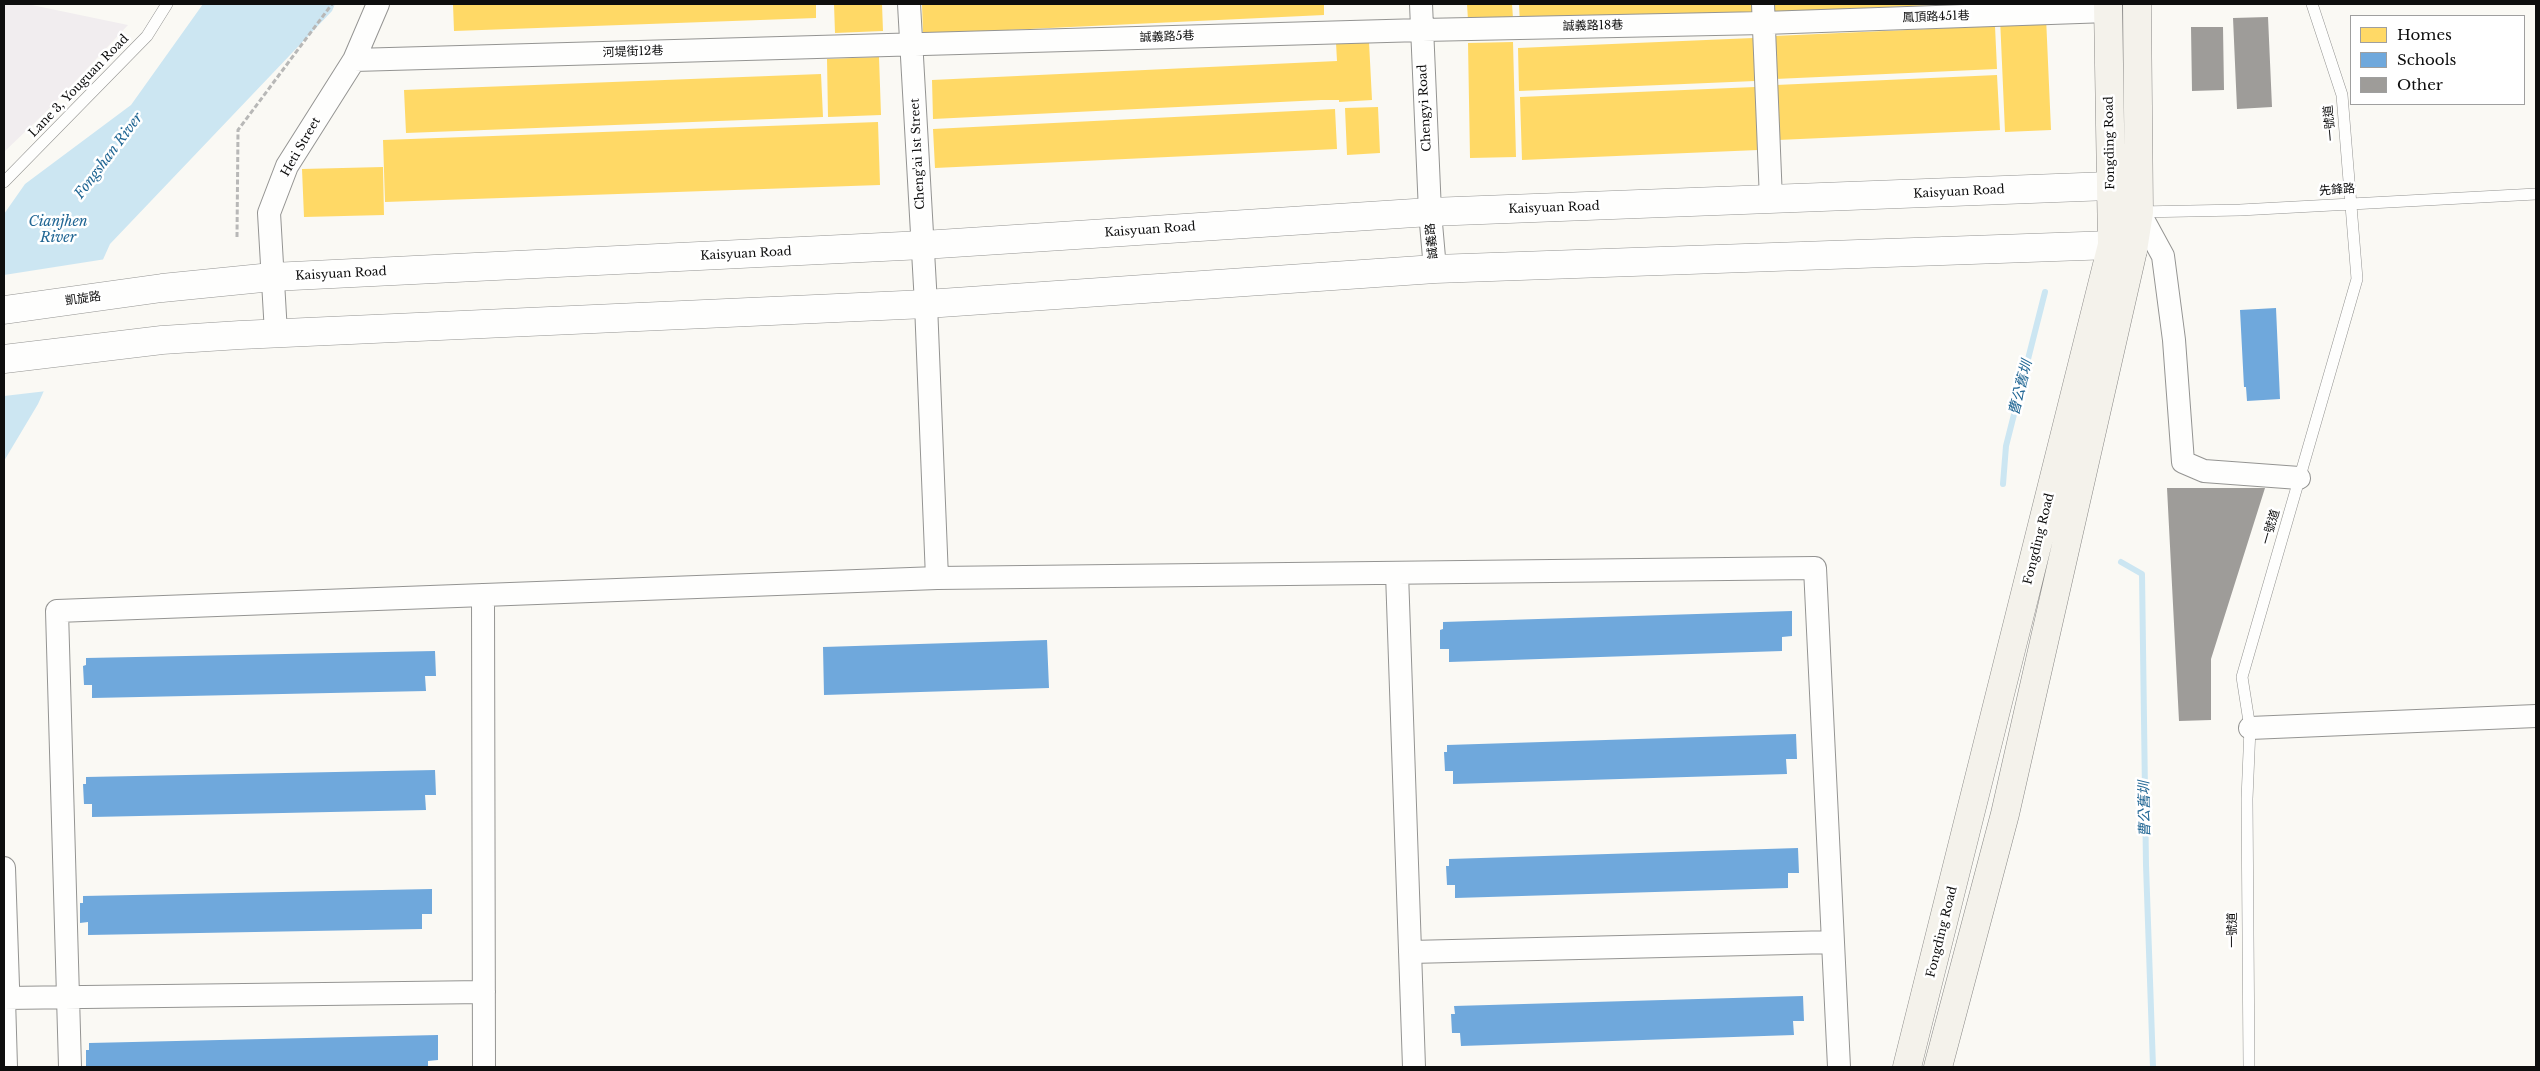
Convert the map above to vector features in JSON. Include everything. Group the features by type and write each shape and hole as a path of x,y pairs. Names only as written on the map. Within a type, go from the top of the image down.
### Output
{"main road":[{"name":"Fongding Road","path":"1907,1067 2122,247 2139,212 2137,4"},
{"name":"Fongding Road","path":"1938,1067 2005,814 2122,247 2111,187 2108,7"}],"street":[{"name":"Heti Street","path":"276,333 269,213 287,166 354,60 378,4"},
{"name":"Cheng'ai 1st Street","path":"910,4 926,304 937,578"},
{"name":"Chengyi Road","path":"1421,4 1430,212"},
{"name":"鳳頂路451巷","path":"1764,13 2108,7"},
{"name":"誠義路18巷","path":"1422,30 1764,13"},
{"path":"1764,13 1772,200"},
{"name":"誠義路5巷","path":"912,44 1422,30"},
{"name":"河堤街12巷","path":"354,60 912,44"},
{"name":"Kaisyuan Road","path":"162,288 272,277 923,245 1430,212 2139,185"},
{"name":"誠義路","path":"1430,212 1435,270"},
{"path":"2139,212 2163,256 2174,340 2183,462 2204,471 2299,478"},
{"path":"4,359 162,340 276,333 926,304 1435,270 2122,247"},
{"name":"凱旋路","path":"4,310 162,288"},
{"path":"70,1067 57,611 937,578 1815,568 1839,1067"},
{"path":"1397,573 1414,1067"},
{"path":"484,595 484,1067"},
{"path":"2250,728 2536,716"},
{"path":"4,868 8,986 4,998 5,1067"},
{"path":"1410,952 1833,942"},
{"path":"4,998 484,992"}],"lane":[{"name":"Lane 3, Youguan Road","path":"4,182 147,36 167,4"},
{"name":"一號道","path":"2249,1067 2247,799 2250,728 2242,677 2356,279 2342,95 2312,4"},
{"name":"先鋒路","path":"2139,212 2240,210 2536,194"}],"path":[{"path":"238,237 238,130 332,4"}],"shaded area":[{"path":"4,4 27,4 128,25 54,104 4,152"}],"water":[{"name":"Cianjhen River","path":"203,4 335,4 332,11 110,244 38,404 4,461 4,214 25,184 131,105"}],"pier":[{"path":"106,259 47,391 4,396 4,275"}],"building: Homes":[{"path":"453,4 816,4 816,18 454,31"},
{"path":"834,4 882,4 883,31 835,33"},
{"path":"922,4 1324,4 1324,15 923,34"},
{"path":"1467,4 1512,4 1513,18 1468,20"},
{"path":"1519,4 1755,4 1756,15 1520,25"},
{"path":"1772,4 1934,4 1934,5 1772,12"},
{"path":"2046,17 2051,130 2005,132 2000,18"},
{"path":"1995,26 1997,69 1775,79 1774,36"},
{"path":"1753,38 1755,81 1519,91 1518,48"},
{"path":"1369,42 1372,100 1339,102 1339,100 1321,100 933,119 932,80 1337,61 1336,43"},
{"path":"1513,42 1516,157 1470,158 1468,43"},
{"path":"879,57 881,115 828,117 827,59"},
{"path":"821,74 823,117 406,133 404,90"},
{"path":"1997,75 2000,130 1778,140 1776,85"},
{"path":"1755,87 1758,150 1522,160 1520,97"},
{"path":"1378,107 1380,153 1347,155 1345,108"},
{"path":"1335,109 1337,149 935,168 933,129"},
{"path":"878,122 880,185 385,202 383,140"},
{"path":"383,167 384,215 304,217 302,169"}],"building: Schools":[{"path":"2276,308 2280,399 2247,401 2246,387 2244,387 2240,310"},
{"path":"1792,611 1792,636 1782,637 1782,651 1449,662 1449,649 1440,649 1440,630 1443,629 1443,622"},
{"path":"1047,640 1049,688 824,695 823,647"},
{"path":"435,651 436,676 425,676 426,691 92,698 92,685 84,685 83,666 86,665 86,658"},
{"path":"1796,734 1797,759 1786,759 1787,774 1453,784 1453,771 1445,771 1444,752 1447,752 1447,745"},
{"path":"435,770 436,795 425,795 426,810 92,817 92,804 84,804 83,784 86,784 86,777"},
{"path":"1798,848 1799,873 1788,873 1788,888 1455,898 1455,885 1447,885 1446,866 1449,866 1449,859"},
{"path":"432,889 432,914 422,914 422,929 88,935 88,922 80,923 80,903 83,903 83,896"},
{"path":"1803,996 1804,1021 1793,1021 1794,1035 1461,1046 1460,1033 1452,1033 1451,1014 1455,1014 1454,1006"},
{"path":"438,1035 438,1060 428,1061 428,1067 86,1067 86,1050 89,1050 89,1043"}],"building: Other":[{"path":"2268,17 2272,107 2237,109 2233,18"},
{"path":"2191,27 2223,27 2224,90 2192,91"},
{"path":"2167,488 2265,488 2211,659 2211,720 2179,721"}],"waterway":[{"name":"曹公舊圳","path":"2003,484 2006,446 2045,292"},
{"name":"曹公舊圳","path":"2121,562 2142,574 2146,865 2153,1067"}],"water label":[{"name":"Fongshan River","path":"109,156"}]}
